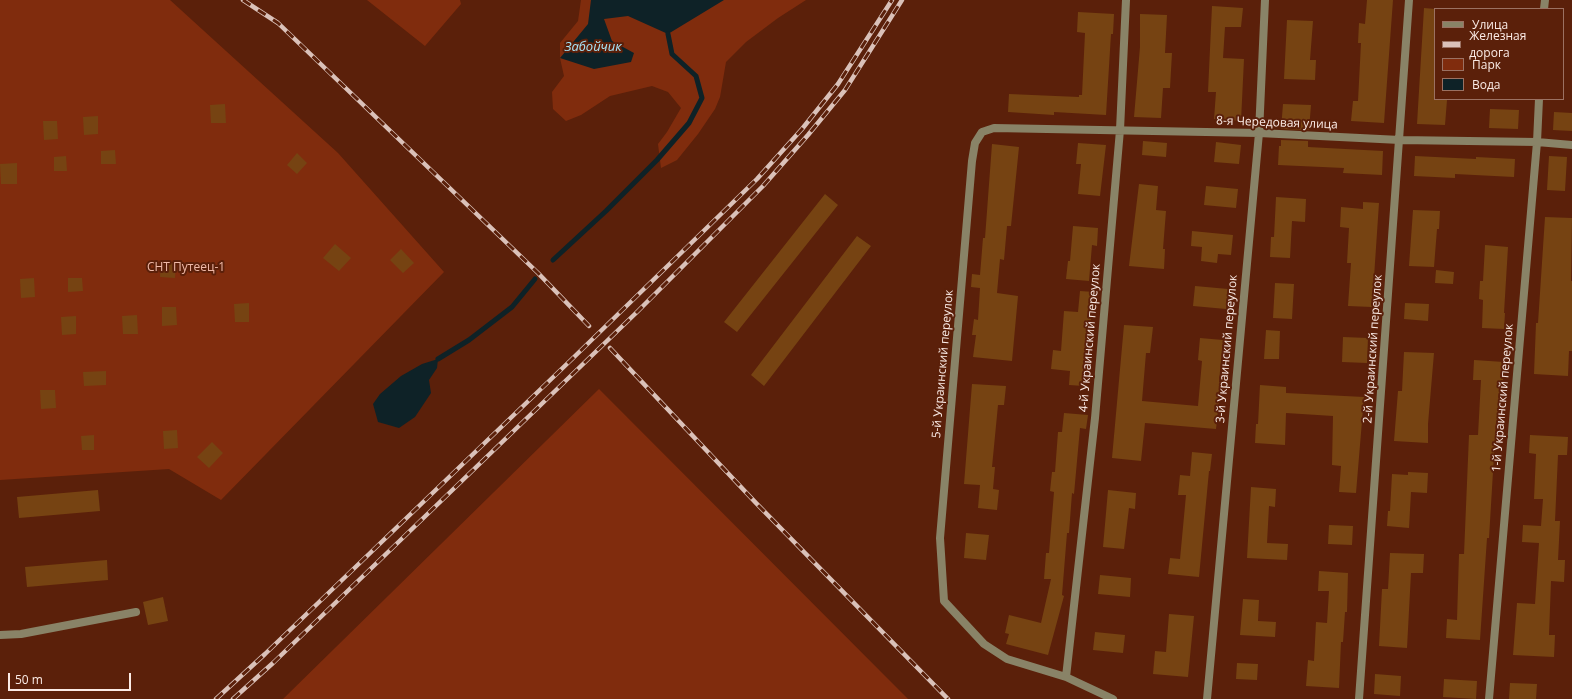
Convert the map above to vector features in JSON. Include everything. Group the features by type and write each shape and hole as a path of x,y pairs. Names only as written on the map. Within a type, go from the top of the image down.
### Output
{"street":[{"name":"4-й Украинский переулок","path":"1066,677 1095,418 1120,130 1126,0"},
{"name":"3-й Украинский переулок","path":"1207,699 1259,133 1265,0"},
{"name":"2-й Украинский переулок","path":"1359,699 1409,0"},
{"name":"1-й Украинский переулок","path":"1489,699 1537,142 1539,100"},
{"name":"8-я Чередовая улица","path":"982,132 994,128 1259,133 1400,140 1537,142 1572,145"},
{"name":"5-й Украинский переулок","path":"982,132 975,143 972,161 940,530 944,601 984,644 1007,659 1066,677"},
{"path":"0,635 21,634 136,612"},
{"path":"1066,677 1113,699"}],"green space":[{"name":"СНТ Путеец-1","path":"0,0 170,0 338,153 444,272 221,500 169,469 0,480"},
{"path":"367,0 460,0 461,4 425,46"},
{"path":"581,0 806,0 778,18 746,42 726,62 720,97 715,109 698,134 677,160 661,168 658,144 681,108 668,92 652,86 610,96 581,115 566,121 553,109 552,92 564,76 560,58 560,43 578,21"},
{"path":"599,389 908,699 283,699"}],"water":[{"name":"Забойчик","path":"591,0 724,0 668,34 628,16 604,19 612,41 634,53 631,62 594,69 560,58 588,24"},
{"path":"438,359 437,368 429,380 431,393 415,417 399,428 378,422 373,404 380,394 401,376 422,364"}],"building":[{"path":"1367,0 1393,0 1384,123 1351,121 1353,101 1358,101 1361,43 1358,43 1359,23 1365,24"},
{"path":"1212,6 1243,8 1241,27 1225,27 1223,58 1244,59 1241,121 1214,119 1216,92 1208,92"},
{"path":"1424,8 1434,9 1434,100 1447,100 1445,125 1417,124"},
{"path":"1078,12 1114,14 1113,34 1111,34 1106,115 1054,112 1054,115 1008,112 1009,94 1079,97 1079,95 1082,95 1085,33 1077,32"},
{"path":"1140,14 1167,15 1165,53 1172,53 1170,88 1163,88 1161,118 1134,117 1140,47"},
{"path":"1287,20 1313,21 1310,60 1316,60 1315,80 1284,79"},
{"path":"225,104 226,123 211,123 210,105"},
{"path":"1283,104 1311,105 1309,130 1281,129"},
{"path":"1490,109 1519,110 1518,129 1489,128"},
{"path":"1554,112 1572,113 1572,131 1553,130"},
{"path":"98,116 98,134 84,135 83,117"},
{"path":"43,121 57,121 58,139 44,140"},
{"path":"1281,140 1308,141 1308,147 1383,151 1382,175 1343,173 1344,168 1278,165 1279,146 1281,146"},
{"path":"1143,141 1167,143 1166,157 1142,155"},
{"path":"1216,142 1241,145 1239,164 1214,162"},
{"path":"1078,143 1106,145 1100,196 1078,194 1081,164 1076,164"},
{"path":"992,144 1019,147 1011,226 1007,226 1004,260 1000,259 997,293 1018,296 1012,361 973,357 976,335 972,335 974,319 978,320 980,288 971,287 972,274 980,275 983,238 985,238"},
{"path":"115,150 116,164 101,164 101,151"},
{"path":"297,153 307,163 297,174 287,165"},
{"path":"66,156 67,171 54,171 54,157"},
{"path":"1415,156 1515,159 1514,177 1455,174 1455,178 1414,176"},
{"path":"1549,156 1567,157 1565,191 1547,190"},
{"path":"17,163 17,184 1,184 0,164"},
{"path":"1139,184 1158,186 1156,210 1166,211 1163,249 1165,249 1164,269 1129,266"},
{"path":"1206,186 1238,189 1236,208 1204,205"},
{"path":"825,194 838,205 737,332 724,322"},
{"path":"1276,197 1306,199 1305,222 1292,221 1290,258 1270,257 1271,237 1274,237"},
{"path":"1363,202 1379,203 1372,307 1348,306 1351,263 1347,263 1349,228 1340,227 1341,207 1363,209"},
{"path":"1413,210 1440,211 1434,267 1409,266"},
{"path":"1545,217 1572,218 1572,351 1569,351 1568,376 1534,374 1536,323 1538,323"},
{"path":"1073,226 1098,228 1097,246 1092,245 1089,281 1066,279 1068,261 1070,261"},
{"path":"1192,231 1233,235 1231,255 1218,254 1217,263 1201,261 1202,247 1191,246"},
{"path":"857,236 871,246 764,386 751,375"},
{"path":"335,244 351,258 339,271 323,258"},
{"path":"1485,245 1508,247 1504,329 1482,328 1483,300 1479,299 1480,281 1483,281"},
{"path":"401,249 414,263 403,273 390,260"},
{"path":"161,262 176,263 175,278 160,277"},
{"path":"1436,270 1454,272 1453,284 1435,283"},
{"path":"34,278 35,297 21,298 20,279"},
{"path":"68,278 82,278 83,291 68,292"},
{"path":"1275,283 1294,284 1292,319 1273,318"},
{"path":"1195,286 1228,289 1226,309 1193,306"},
{"path":"1080,291 1094,292 1084,386 1069,385 1070,371 1051,369 1053,350 1061,351 1064,311 1078,312"},
{"path":"249,303 249,322 235,322 234,304"},
{"path":"1405,303 1429,304 1428,321 1404,319"},
{"path":"162,307 176,307 177,325 162,326"},
{"path":"137,315 138,334 123,334 122,316"},
{"path":"76,316 76,334 62,335 61,317"},
{"path":"1124,325 1153,327 1150,353 1146,353 1142,401 1198,406 1202,361 1198,360 1200,338 1223,340 1219,382 1221,382 1216,429 1145,423 1141,461 1112,458"},
{"path":"1266,330 1280,331 1279,359 1264,359"},
{"path":"1343,337 1368,338 1367,363 1342,362"},
{"path":"1404,352 1434,353 1428,424 1428,443 1394,441 1398,391 1402,391"},
{"path":"1474,360 1504,362 1503,381 1501,381 1499,422 1496,422 1489,538 1487,538 1480,640 1446,638 1447,619 1457,620 1459,554 1464,554 1469,435 1478,435 1481,380 1473,380"},
{"path":"106,371 106,385 84,386 83,372"},
{"path":"972,384 1006,386 1004,405 998,405 992,467 995,467 993,489 999,490 997,510 978,508 980,485 964,484"},
{"path":"1260,385 1286,387 1286,393 1364,397 1356,493 1339,492 1341,466 1332,465 1333,416 1286,413 1285,445 1255,443 1256,424 1258,424"},
{"path":"40,390 55,390 56,408 41,409"},
{"path":"1064,413 1088,415 1086,429 1080,428 1074,494 1072,493 1069,533 1067,533 1062,595 1064,596 1048,655 1006,644 1009,634 1005,633 1009,615 1041,623 1051,579 1044,579 1046,553 1049,553 1054,492 1050,491 1052,472 1055,472 1058,432 1062,432"},
{"path":"177,430 178,448 164,449 163,431"},
{"path":"94,435 94,450 82,450 81,436"},
{"path":"1530,435 1568,437 1567,455 1558,455 1555,521 1560,521 1558,560 1565,560 1564,582 1551,581 1549,635 1555,635 1554,657 1513,655 1517,603 1535,604 1539,543 1522,542 1523,525 1541,526 1543,499 1534,499 1536,454 1529,453"},
{"path":"212,442 223,453 209,468 197,457"},
{"path":"1192,452 1212,454 1199,577 1168,574 1170,558 1180,559 1186,495 1178,495 1180,475 1190,476"},
{"path":"1408,472 1428,473 1427,493 1411,492 1409,528 1387,526 1388,511 1390,511 1392,474 1408,475"},
{"path":"1251,487 1276,489 1275,507 1269,506 1267,543 1288,544 1287,560 1247,558"},
{"path":"98,490 100,511 19,518 17,497"},
{"path":"1108,490 1136,493 1135,509 1129,508 1124,549 1103,547"},
{"path":"1329,525 1353,526 1352,545 1328,544"},
{"path":"966,533 989,535 986,560 964,558"},
{"path":"1390,553 1424,554 1423,573 1411,573 1407,648 1379,646 1382,589 1388,589"},
{"path":"107,560 108,580 27,587 25,567"},
{"path":"1319,571 1348,573 1347,612 1345,612 1343,642 1341,642 1339,688 1306,686 1308,660 1314,661 1316,622 1327,623 1329,591 1318,591"},
{"path":"1100,575 1131,578 1130,597 1098,594"},
{"path":"163,597 168,621 148,625 143,602"},
{"path":"1243,599 1259,600 1258,621 1276,622 1275,637 1240,635"},
{"path":"1169,614 1194,616 1188,677 1153,674 1155,651 1166,652"},
{"path":"1095,632 1125,635 1123,653 1093,650"},
{"path":"1237,663 1258,664 1257,680 1236,679"},
{"path":"1375,674 1401,676 1400,696 1374,694"},
{"path":"1444,679 1477,681 1476,699 1443,697"},
{"path":"1510,683 1537,684 1536,699 1509,699"}],"waterway":[{"path":"553,260 606,211 657,160 689,123 702,98 696,76 672,54 668,34"},
{"path":"438,359 469,340 512,307 535,279"}],"railway":[{"path":"243,0 278,23 538,273 589,326"},
{"path":"216,699 265,654 571,360 757,179 802,129 838,84 892,0"},
{"path":"233,699 273,663 637,312 763,186 845,90 902,0"},
{"path":"610,348 756,503 948,699"}]}
